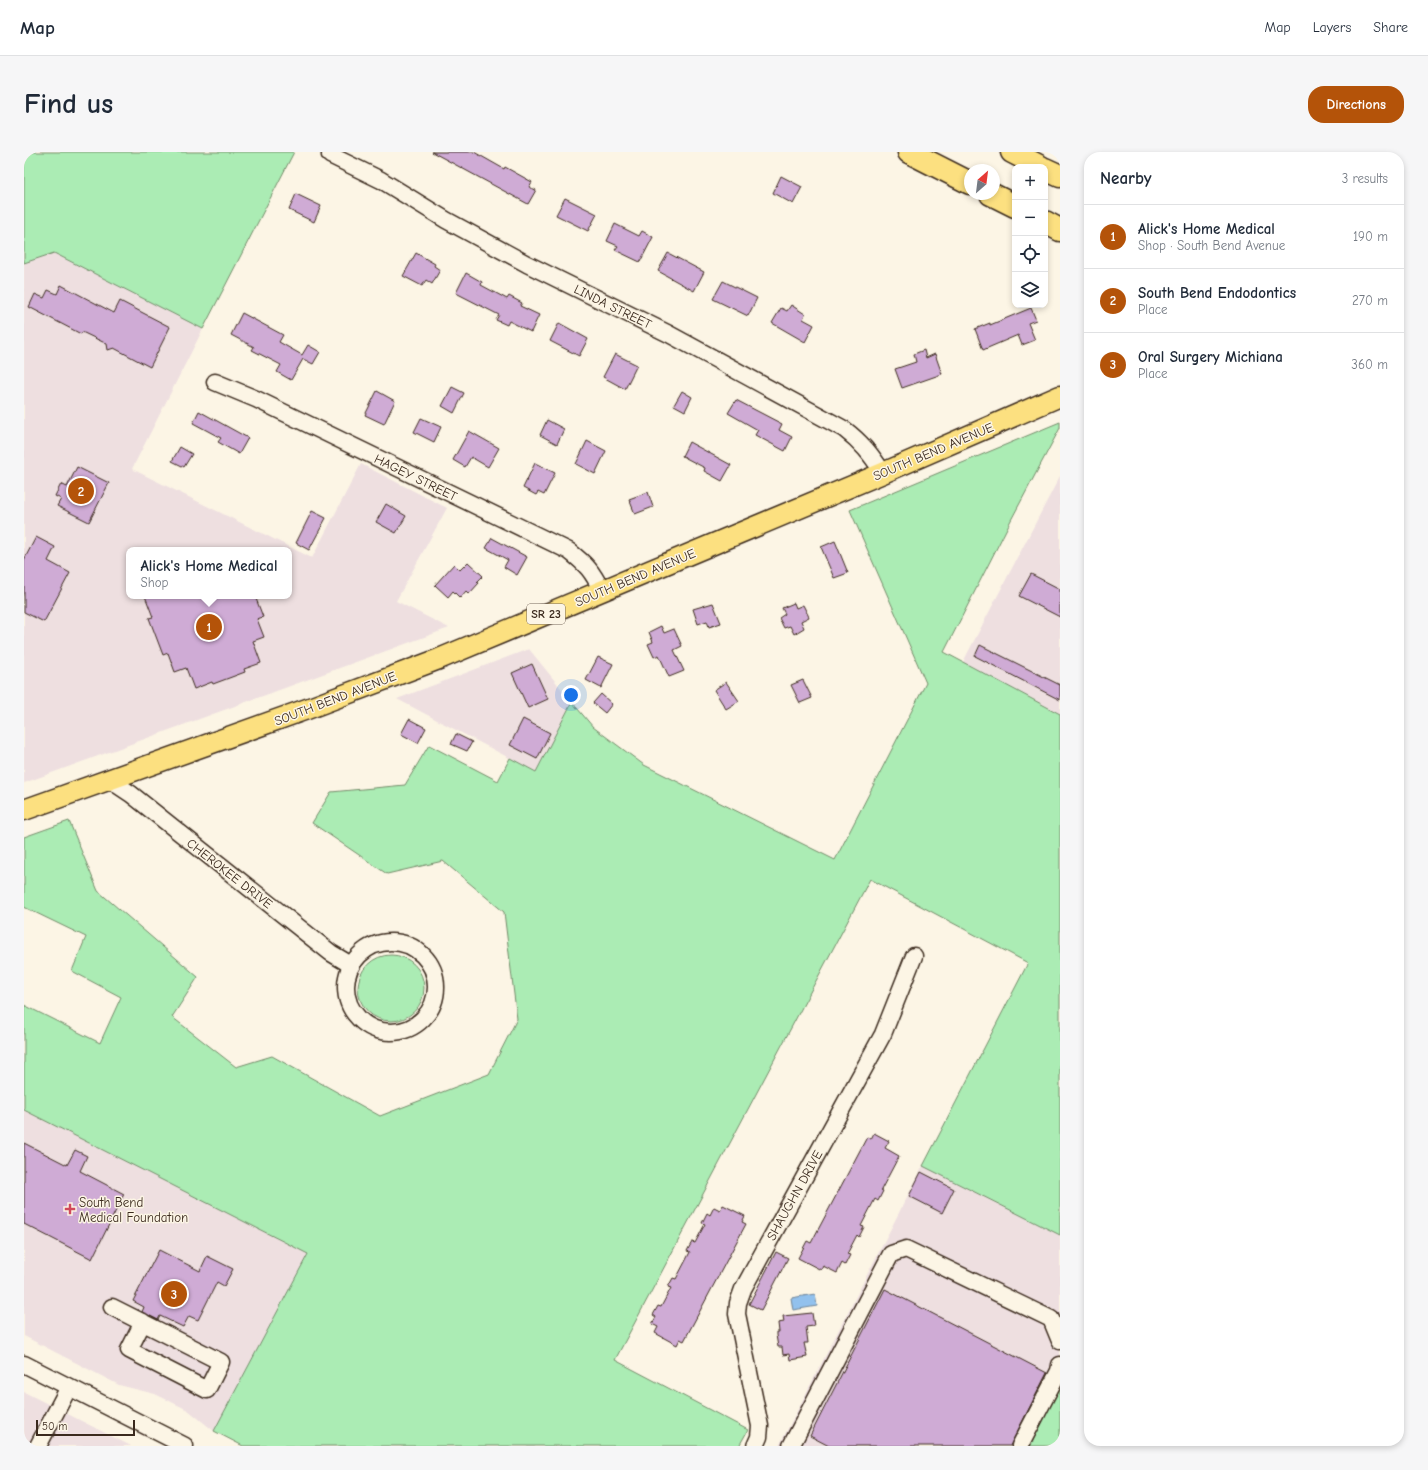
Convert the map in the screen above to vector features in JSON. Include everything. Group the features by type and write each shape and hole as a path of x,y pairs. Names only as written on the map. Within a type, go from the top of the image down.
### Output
{"highway":[{"path":"908,152 964,181"},
{"path":"1012,152 1036,164"},
{"path":"1048,170 1060,176"},
{"path":"1000,198 1012,204"},
{"path":"1048,224 1060,230"}],"main road":[{"name":"SOUTH BEND AVENUE","path":"24,810 307,710 410,670 883,473 1060,396"}],"street":[{"name":"LINDA STREET","path":"330,155 381,180 446,220 520,260 669,334 844,429 857,439 871,454 883,473"},
{"name":"HAGEY STREET","path":"215,382 256,399 569,551 585,563 594,575 602,591"},
{"name":"CHEROKEE DRIVE","path":"110,780 131,794 331,953 351,965"},
{"path":"394,942 406,945 418,952 433,972 435,984 434,997 430,1010 421,1021 409,1028 396,1032 382,1031 368,1026 358,1018 350,1006 346,992 346,978 351,965 359,955 369,948 381,943 394,942"},
{"name":"SHAUGHN DRIVE","path":"755,1446 759,1437 760,1426 737,1314 738,1303 743,1289 883,1034 914,956"},
{"path":"791,1446 891,1254 906,1249 1051,1319 1060,1341"},
{"path":"112,1307 143,1322 221,1362 207,1390 129,1350 143,1322"},
{"path":"24,1364 185,1446"},
{"path":"1020,1446 1059,1371 1060,1365"},
{"path":"38,1446 69,1387"}],"shaded area":[{"path":"54,253 203,329 132,469 290,547 126,547 126,599 292,599 292,548 312,558 361,464 447,508 396,601 449,628 24,783 24,263"},
{"path":"1060,476 1060,714 963,662"},
{"path":"529,649 572,702 536,772 397,699"},
{"path":"24,1110 308,1254 214,1431 188,1410 155,1394 119,1385 24,1336"},
{"path":"923,1166 1060,1235 1060,1386 1030,1446 779,1446"},
{"path":"24,1392 131,1446 24,1446"}],"green space":[{"path":"24,152 294,152 203,329 54,253 24,263"},
{"path":"1060,422 1060,428 1011,520 944,652 1060,714 1060,1235 923,1166 1028,963 870,879 615,1360 748,1430 739,1446 243,1446 214,1431 308,1254 24,1110 24,1005 100,1043 121,997 72,971 86,937 24,907 24,837 69,821 98,891 198,977 172,1017 236,1067 272,1056 380,1116 489,1074 517,1019 504,912 443,861 387,874 312,823 331,792 405,785 429,745 498,781 510,758 536,772 572,702 593,727 644,765 835,860 926,683 850,510"},
{"path":"391,955 404,957 419,970 422,975 424,988 422,1001 409,1016 404,1019 391,1021 378,1019 363,1006 360,1001 358,988 360,975 373,960 378,957"},
{"path":"1060,1386 1060,1446 1030,1446"}],"water":[{"path":"815,1294 817,1306 793,1310 791,1298"}],"building":[{"path":"432,152 474,152 504,169 505,167 532,182 529,187 536,190 528,204"},
{"path":"781,176 802,187 793,204 773,193"},
{"path":"296,194 321,206 314,222 289,210"},
{"path":"565,198 597,214 588,231 556,215"},
{"path":"615,224 639,236 642,231 653,237 640,262 615,250 618,246 607,241"},
{"path":"416,253 435,264 434,266 440,270 432,284 426,280 422,286 403,276"},
{"path":"668,253 704,272 694,291 658,271"},
{"path":"466,273 482,282 481,285 507,299 509,296 522,303 520,306 539,315 531,332 509,321 507,325 496,320 499,315 456,293"},
{"path":"723,281 757,298 748,316 713,299"},
{"path":"61,285 114,313 120,301 170,327 150,367 114,348 108,350 107,344 82,332 81,334 29,307 35,294 44,298 48,290 57,294"},
{"path":"791,305 805,314 803,319 814,325 805,342 772,323 781,308 787,311"},
{"path":"1031,308 1036,320 1028,323 1035,340 1022,345 1018,335 983,350 975,329 990,323 990,325"},
{"path":"242,313 283,335 279,342 302,355 308,345 320,352 313,364 303,359 291,380 277,372 281,365 252,350 254,347 231,335"},
{"path":"559,323 588,339 579,356 550,341"},
{"path":"924,350 926,358 935,354 942,374 902,388 895,369 916,362 914,354"},
{"path":"615,354 637,365 625,389 603,377"},
{"path":"452,387 464,393 454,413 442,406"},
{"path":"377,391 395,401 384,424 365,415"},
{"path":"682,391 692,397 685,411 674,405"},
{"path":"736,400 782,424 779,430 792,437 785,451 755,435 758,430 728,413"},
{"path":"199,411 248,438 239,454 218,442 221,438 193,423"},
{"path":"421,418 441,427 434,442 414,432"},
{"path":"547,420 564,429 557,444 540,435"},
{"path":"469,431 499,448 488,467 471,457 465,467 453,460"},
{"path":"587,441 606,451 595,474 576,464"},
{"path":"689,442 731,465 722,481 704,471 705,468 682,456"},
{"path":"180,447 192,454 184,467 172,461"},
{"path":"535,463 555,473 544,495 538,492 536,495 523,488"},
{"path":"77,467 109,483 89,522 57,506 61,499 55,496 61,484 67,487"},
{"path":"648,492 653,507 635,514 629,499"},
{"path":"386,504 406,516 396,533 376,522"},
{"path":"312,511 326,518 309,550 296,543"},
{"path":"36,537 55,547 48,561 70,573 44,622 24,612 24,560"},
{"path":"492,538 527,557 517,575 504,567 508,560 486,548"},
{"path":"835,541 848,573 834,578 821,547"},
{"path":"468,562 483,576 477,582 479,583 469,594 466,591 460,598 453,591 448,597 435,585 454,564 460,570"},
{"path":"1031,574 1060,589 1060,617 1019,596"},
{"path":"146,599 256,599 263,617 257,619 264,637 253,641 261,663 244,669 245,672 213,684 212,682 194,689 186,668 175,672 168,653 163,655 149,618 153,617"},
{"path":"713,603 721,623 709,627 707,621 698,624 693,609"},
{"path":"794,603 796,608 803,605 809,617 801,621 804,628 794,634 790,626 784,628 779,618 785,614 782,608"},
{"path":"661,626 664,633 674,629 682,646 674,650 684,671 669,677 659,655 654,657 648,644 653,642 649,632"},
{"path":"980,645 1060,685 1060,700 975,656"},
{"path":"598,657 613,664 601,688 586,680"},
{"path":"532,664 548,699 528,708 512,673"},
{"path":"803,680 812,698 800,703 791,685"},
{"path":"726,682 739,701 726,709 714,690"},
{"path":"601,694 612,704 605,713 593,703"},
{"path":"409,719 426,728 418,743 401,734"},
{"path":"523,719 550,733 537,759 510,745"},
{"path":"456,734 472,742 467,751 451,744"},
{"path":"874,1133 889,1141 885,1148 899,1156 881,1190 883,1191 878,1201 875,1199 861,1226 864,1227 859,1237 857,1235 847,1254 850,1255 845,1265 842,1263 837,1273 823,1266 821,1270 798,1258 807,1241 811,1243 867,1137 871,1139"},
{"name":"South Bend Medical Foundation","path":"24,1143 67,1165 75,1150 87,1156 80,1171 124,1194 92,1259 24,1224"},
{"path":"921,1172 954,1189 942,1213 909,1196"},
{"path":"723,1205 745,1216 742,1222 746,1224 684,1341 680,1339 677,1345 655,1333 658,1327 652,1324 656,1317 653,1315 658,1306 661,1307 671,1288 668,1287 673,1278 676,1279 690,1252 687,1251 692,1242 695,1243 705,1224 702,1223 707,1213 710,1215 714,1207 720,1210"},
{"path":"159,1250 200,1271 207,1256 233,1269 224,1286 217,1282 198,1320 189,1316 183,1327 160,1316 158,1320 142,1312 144,1307 133,1301"},
{"path":"776,1252 788,1258 761,1310 749,1304"},
{"path":"885,1289 1047,1373 1010,1446 829,1446 810,1436"},
{"path":"812,1313 814,1326 806,1327 808,1343 804,1343 807,1357 790,1360 789,1354 783,1355 782,1347 778,1347 776,1332 779,1332 778,1323 784,1322 783,1316"}],"place":[{"name":"South Bend Endodontics","path":"81,491"},
{"name":"Alick's Home Medical","path":"209,627"},
{"name":"South Bend Medical Foundation","path":"70,1209"},
{"name":"Oral Surgery Michiana","path":"174,1294"}]}
